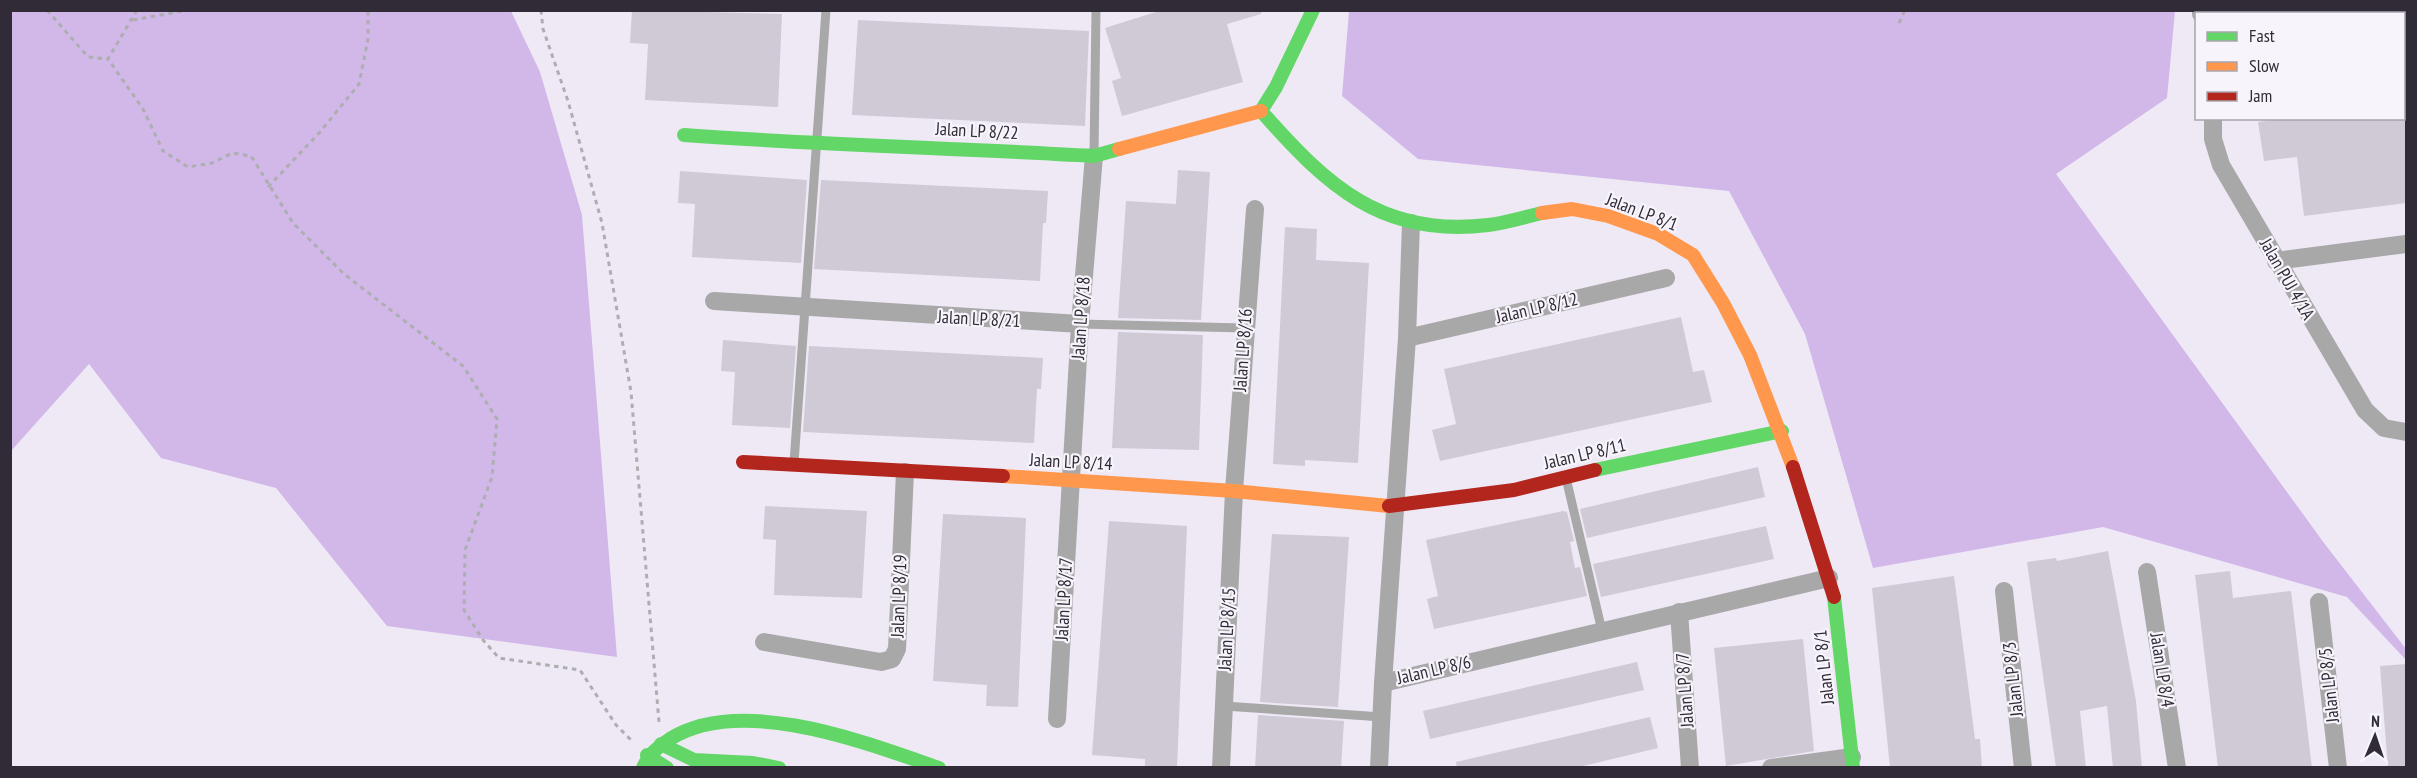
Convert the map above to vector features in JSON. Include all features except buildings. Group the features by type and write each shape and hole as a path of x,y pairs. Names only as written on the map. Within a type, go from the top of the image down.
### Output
{"street":[{"path":"1261,111 1276,87 1313,10"},
{"name":"Jalan LP 8/22","path":"684,135 817,145 933,146 1094,156 1261,111"},
{"name":"Jalan LP 8/1","path":"1261,111 1318,174 1332,186 1380,214 1411,223 1473,227 1509,222 1558,209 1586,210 1671,240 1692,254 1724,304 1748,350 1782,431 1829,578 1836,606 1852,762"},
{"name":"Jalan PUJ 4/1A","path":"2213,120 2212,139 2221,165 2365,410 2384,428 2406,432"},
{"name":"Jalan LP 8/18","path":"1071,480 1080,324 1094,156"},
{"name":"Jalan LP 8/16","path":"1234,491 1244,328 1255,209"},
{"name":"Jalan LP 8/6","path":"1411,223 1407,338 1383,682 1829,578"},
{"path":"2276,261 2406,244"},
{"name":"Jalan LP 8/12","path":"1407,338 1666,278"},
{"name":"Jalan LP 8/21","path":"714,302 1080,324"},
{"name":"Jalan LP 8/11","path":"1396,507 1514,490 1566,476 1782,431"},
{"name":"Jalan LP 8/14","path":"743,462 1234,491 1396,507"},
{"name":"Jalan LP 8/19","path":"764,642 881,662 892,659 897,649 904,472"},
{"name":"Jalan LP 8/17","path":"1057,719 1071,480"},
{"name":"Jalan LP 8/15","path":"1221,768 1234,491"},
{"name":"Jalan LP 8/4","path":"2147,572 2178,768"},
{"name":"Jalan LP 8/3","path":"2004,591 2023,768"},
{"name":"Jalan LP 8/5","path":"2319,602 2338,768"},
{"name":"Jalan LP 8/7","path":"1679,612 1690,768"},
{"path":"1379,768 1383,682"},
{"path":"667,768 645,761 660,744 687,728 710,722 761,722 881,748 939,768"},
{"path":"660,744 694,760 753,763 779,768"},
{"path":"1771,768 1852,762"}],"lane":[{"path":"794,465 803,309 826,10"},
{"path":"1094,156 1096,10"},
{"name":"Jalan LP 8/21","path":"1080,324 1244,328"},
{"path":"1566,476 1602,631"},
{"path":"1224,706 1382,717"}],"path":[{"path":"47,10 88,57 108,59 143,109 163,151 188,167 212,163 232,153 251,156 268,187 293,223 344,274 463,366 497,419 492,477 465,550 464,610 483,640 499,658 580,670 616,725 645,761"},
{"path":"108,59 134,20 137,10"},
{"path":"134,20 189,10"},
{"path":"268,187 321,132 359,84 368,39 368,10"},
{"path":"541,10 543,29 568,101 602,223 631,392 660,744"},
{"path":"1899,23 1905,10"}],"shaded area":[{"path":"11,10 511,11 540,72 582,215 617,657 387,626 276,488 161,458 89,364 11,451"},
{"path":"1349,11 2175,11 2167,98 2056,174 2324,543 2406,649 2406,660 2347,597 2103,527 1873,568 1805,334 1729,191 1418,159 1342,96"}],"traffic: fast":[{"path":"1313,10 1276,87 1261,111 1309,162 1359,201 1387,214 1417,223 1450,227 1488,225 1542,213"},
{"path":"684,135 1094,156 1119,149"},
{"path":"1595,470 1782,431"},
{"path":"1834,597 1853,768"},
{"path":"643,768 654,751 670,739 699,726 732,721 767,722 804,727 841,736 939,768"},
{"path":"661,744 694,760 753,763 779,768"},
{"path":"647,755 667,768"}],"traffic: slow":[{"path":"1119,149 1261,111"},
{"path":"1542,213 1572,209 1608,216 1658,234 1693,255 1723,303 1750,355 1793,467"},
{"path":"1003,476 1234,491 1389,506"}],"traffic: jam":[{"path":"743,462 1003,476"},
{"path":"1793,467 1834,597"},
{"path":"1389,506 1514,490 1595,470"}]}
